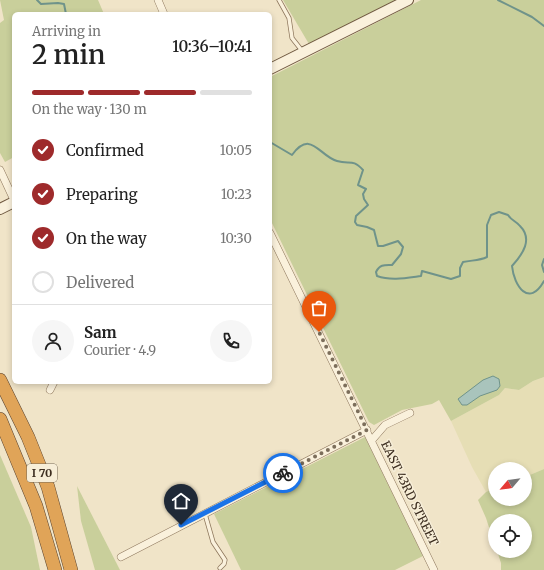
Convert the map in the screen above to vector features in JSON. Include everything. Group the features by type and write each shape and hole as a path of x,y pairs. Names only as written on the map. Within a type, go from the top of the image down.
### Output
{"highway":[{"name":"I 70","path":"0,380 28,437 48,487 71,570"},
{"name":"I 70","path":"0,419 36,506 55,570"}],"street":[{"path":"158,0 163,12"},
{"path":"272,69 408,0"},
{"path":"0,170 12,197"},
{"path":"0,210 12,202"},
{"name":"EAST 43RD STREET","path":"272,237 434,570"},
{"path":"50,390 53,384"},
{"path":"372,440 385,425 410,413"},
{"path":"121,557 367,430"}],"lane":[{"path":"280,0 289,18 292,38 304,52"},
{"path":"205,513 213,542 225,560 224,564 220,568"}],"shaded area":[{"path":"544,377 544,469 532,474 532,462 488,462 488,491 486,492 472,467 451,421 499,395 505,388 519,390 533,381"}],"green space":[{"path":"0,0 98,0 103,12 12,12 12,158 5,162 0,153 0,23 4,20"},
{"path":"283,0 396,0 309,44"},
{"path":"421,0 544,0 544,377 533,381 519,390 505,388 499,395 451,421 439,400 432,404 402,410 374,425 369,422 272,223 272,76"},
{"path":"365,437 423,556 395,570 241,570 214,514"},
{"path":"0,455 31,527 40,570 0,570"},
{"path":"544,469 544,570 501,570 499,558 532,558 532,514 488,514 488,524 478,500 488,491 488,506 532,506 532,474"},
{"path":"77,486 120,570 95,570 81,521"}],"water":[{"path":"493,376 499,379 500,386 497,390 480,396 467,405 462,405 458,399 483,380"}],"waterway":[{"path":"37,0 41,4 64,4 66,12"},
{"path":"498,0 532,17 544,26"},
{"path":"272,143 292,155 305,144 310,144 337,161 356,164 363,170 358,185 366,189 363,194 368,205 356,216 355,222 357,225 374,230 378,246 383,246 398,241 403,247 401,254 392,265 379,268 376,272 377,276 393,279 404,278 421,276 422,271 451,279 460,276 460,268 463,262 487,257 487,225 491,215 499,212 508,215 518,224 526,236 523,251 512,266 513,273 519,287 523,291 533,293 544,281"},
{"path":"544,259 542,265 544,272"}],"way so far":[{"path":"283,473 367,430 319,332"}],"route":[{"path":"181,525 283,473"}]}
